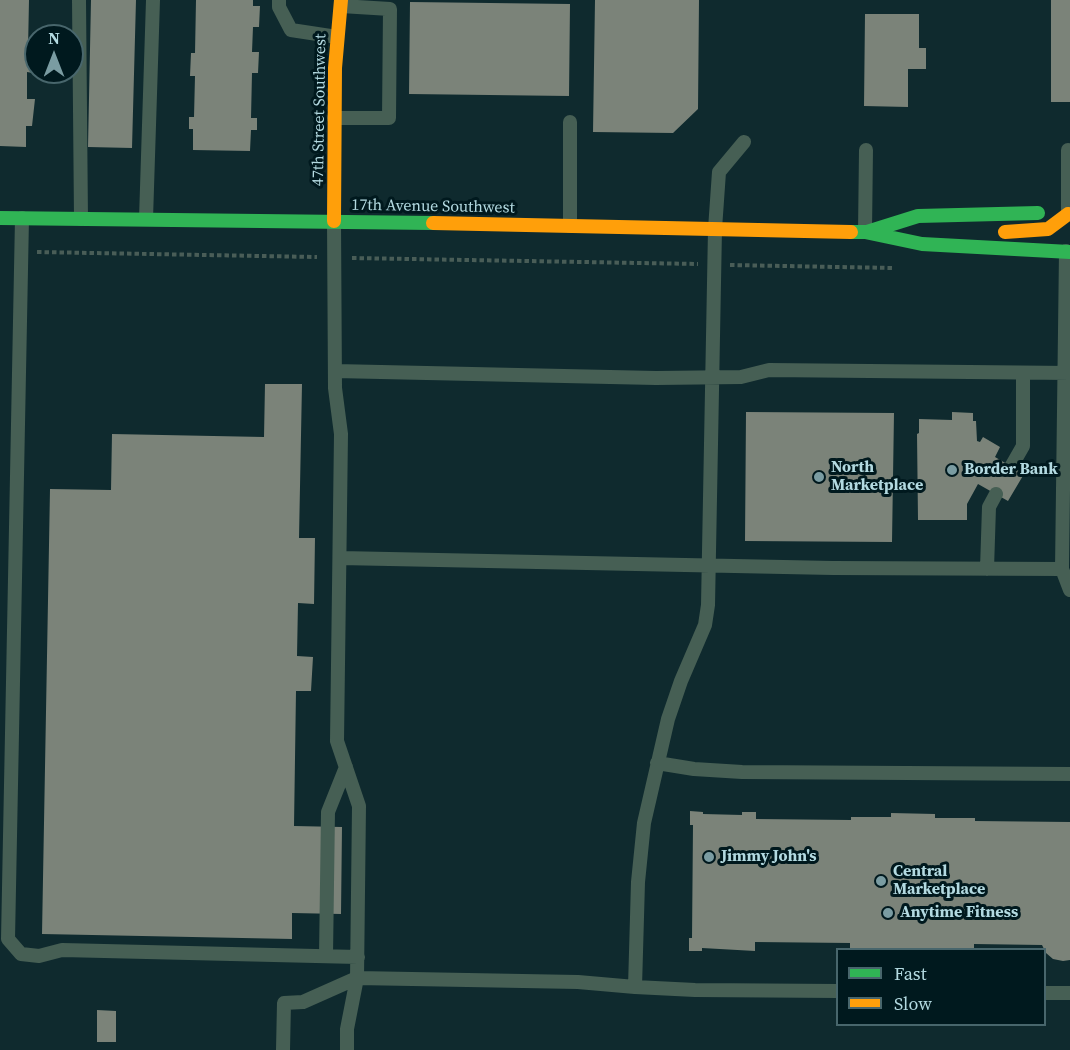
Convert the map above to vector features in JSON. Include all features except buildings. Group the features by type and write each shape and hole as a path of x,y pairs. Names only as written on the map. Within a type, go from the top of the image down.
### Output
{"street":[{"name":"47th Street Southwest","path":"334,221 334,118 337,37 341,3"},
{"name":"17th Avenue Southwest","path":"865,232 918,216 1005,213 1069,214"},
{"path":"865,232 928,235 1048,229 1069,214"},
{"name":"17th Avenue Southwest","path":"0,218 334,221 865,232 922,244 1068,252"}],"lane":[{"path":"79,0 81,219"},
{"path":"146,219 153,0"},
{"path":"279,0 279,7 291,30 337,37"},
{"path":"334,118 389,118 390,9 341,3"},
{"path":"570,122 570,226"},
{"path":"635,987 638,882 644,823 657,763 681,681 705,625 708,605 718,172 744,142"},
{"path":"865,232 866,150"},
{"path":"1068,150 1065,561 1070,590"},
{"path":"22,218 8,939 21,954 39,956 62,950 358,957"},
{"path":"334,221 335,388 341,434 337,741 359,806 357,978 347,1029 347,1050"},
{"path":"335,371 712,378 741,376 769,370 1067,373"},
{"path":"1011,467 1023,446 1023,373"},
{"path":"987,569 989,507 996,494"},
{"path":"340,558 987,569 1065,561"},
{"path":"657,763 694,769 742,772 1070,774"},
{"path":"326,956 328,812 346,766"},
{"path":"283,1050 284,1003 303,1002 357,978 578,982 695,990 836,991"},
{"path":"1046,993 1070,993"}],"path":[{"path":"22,252 898,268"}],"traffic: fast":[{"path":"867,232 918,216 1038,213"},
{"path":"0,218 433,223"},
{"path":"851,232 865,232 922,244 1070,252"}],"traffic: slow":[{"path":"334,221 335,68 341,0"},
{"path":"1005,232 1048,229 1068,214"},
{"path":"433,223 851,232"}],"place":[{"name":"Border Bank","path":"952,470"},
{"name":"North Marketplace","path":"819,477"},
{"name":"Jimmy John's","path":"709,857"},
{"name":"Central Marketplace","path":"881,881"},
{"name":"Anytime Fitness","path":"888,913"}]}
